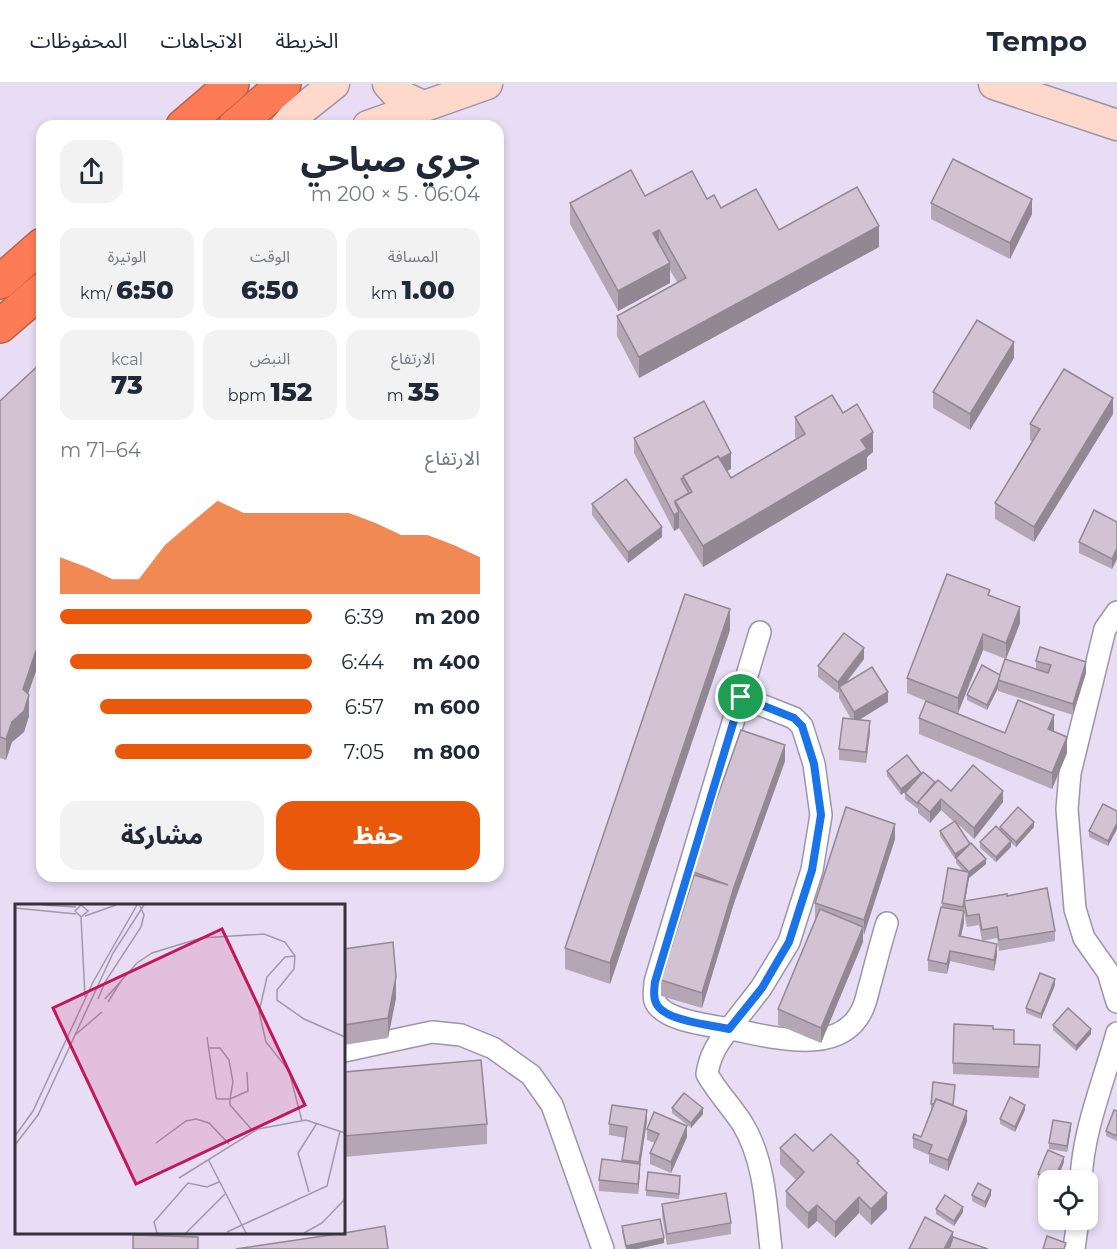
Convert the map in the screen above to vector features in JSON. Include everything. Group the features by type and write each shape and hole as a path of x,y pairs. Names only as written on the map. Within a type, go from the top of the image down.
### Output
{"highway":[{"path":"197,108 232,84"},
{"path":"245,120 274,102"},
{"path":"0,282 36,250"},
{"path":"0,326 36,295"}],"street":[{"path":"292,120 334,84"},
{"path":"320,120 341,84"},
{"path":"388,84 422,116"},
{"path":"994,84 1117,125"},
{"path":"400,120 422,116 475,88"},
{"path":"1117,612 1105,629 1070,773 1066,809 1075,909 1084,938 1108,972 1117,1002"},
{"path":"760,632 655,982 654,995 658,1007 672,1017 729,1029 811,1041 825,1039 844,1032 855,1021 863,1007 886,923"},
{"path":"741,697 794,718 802,726 814,764 821,815 812,870 789,942 762,988 715,1046 709,1059 707,1074 741,1122 752,1143 763,1181 771,1249"},
{"path":"345,1051 432,1032 461,1035 493,1048 531,1075 552,1105 603,1249"},
{"path":"1081,1170 1098,1094 1117,1033"},
{"path":"1074,1249 1077,1230"}],"building":[{"path":"953,159 1032,199 1010,243 931,203"},
{"path":"631,170 645,196 692,171 707,199 714,195 721,208 756,189 779,230 857,187 879,226 639,357 617,316 686,278 659,230 653,233 670,263 618,291 570,203"},
{"path":"977,320 1014,342 970,414 933,392"},
{"path":"36,368 36,651 23,689 29,695 24,711 12,722 6,739 0,737 0,401"},
{"path":"1064,369 1113,398 1034,527 995,503 1040,429 1030,424"},
{"path":"832,395 843,413 857,404 873,432 861,440 867,449 703,546 675,501 692,492 683,476 718,456 731,478 805,434 795,417"},
{"path":"704,401 731,453 720,459 718,456 683,476 681,479 689,493 675,501 679,512 674,515 634,438"},
{"path":"626,479 662,527 628,552 592,504"},
{"path":"1094,510 1117,522 1117,548 1112,559 1079,542"},
{"path":"947,574 990,590 988,595 1020,607 1006,643 983,634 958,698 907,678"},
{"path":"685,594 730,609 610,963 565,948"},
{"path":"844,633 864,648 838,682 818,666"},
{"path":"1040,647 1086,662 1073,704 998,680 1005,659 1048,673 1051,665 1036,661"},
{"path":"982,665 1000,675 987,705 967,695"},
{"path":"872,667 888,692 854,712 839,687"},
{"path":"1018,700 1054,715 1048,729 1067,737 1052,773 919,718 926,701 1005,733"},
{"path":"843,718 870,721 866,752 839,749"},
{"path":"741,730 785,745 734,887 702,993 661,980 694,875 728,885 691,871"},
{"path":"907,755 921,773 901,789 887,771"},
{"path":"973,765 1003,791 974,828 941,799 930,812 918,802 938,780 951,791"},
{"path":"923,772 935,782 918,804 905,793"},
{"path":"1103,804 1117,811 1117,823 1108,841 1089,831"},
{"path":"846,807 895,824 864,920 815,903"},
{"path":"1018,807 1034,822 1016,842 1000,827"},
{"path":"955,821 970,844 955,854 940,831"},
{"path":"996,826 1011,841 996,857 980,842"},
{"path":"971,843 986,859 969,872 956,858"},
{"path":"948,868 969,872 963,907 942,903"},
{"path":"1047,888 1055,931 999,940 997,927 982,930 979,914 967,916 964,901"},
{"path":"941,907 964,911 959,936 997,944 994,960 950,951 947,964 928,960"},
{"path":"820,909 863,927 821,1028 778,1009"},
{"path":"393,942 396,977 388,1018 345,1025 345,949"},
{"path":"1040,973 1055,979 1041,1014 1026,1008"},
{"path":"1068,1008 1091,1029 1076,1046 1053,1025"},
{"path":"954,1024 993,1026 993,1029 1014,1030 1014,1044 1040,1045 1039,1067 953,1063"},
{"path":"481,1060 487,1124 345,1136 345,1072"},
{"path":"933,1082 955,1085 953,1105 936,1099 934,1104 931,1104"},
{"path":"684,1093 703,1108 691,1123 672,1108"},
{"path":"1010,1097 1025,1105 1015,1127 1000,1119"},
{"path":"936,1099 967,1111 948,1160 929,1153 932,1145 913,1138 914,1134 921,1137"},
{"path":"612,1105 647,1110 639,1162 622,1160 627,1127 609,1124"},
{"path":"1114,1110 1117,1111 1117,1136 1106,1131"},
{"path":"654,1112 687,1126 671,1162 650,1153 659,1134 647,1129"},
{"path":"1053,1120 1071,1123 1067,1146 1049,1143"},
{"path":"795,1134 813,1151 831,1134 887,1193 871,1209 859,1197 835,1222 817,1205 808,1213 786,1191 804,1172 780,1148"},
{"path":"1048,1150 1064,1157 1058,1170 1040,1170"},
{"path":"602,1159 640,1164 638,1184 599,1180"},
{"path":"648,1172 680,1176 679,1194 646,1190"},
{"path":"978,1183 991,1190 985,1202 972,1195"},
{"path":"726,1193 731,1223 667,1234 662,1204"},
{"path":"945,1195 963,1207 954,1221 936,1209"},
{"path":"925,1217 953,1232 944,1249 909,1249"},
{"path":"660,1219 664,1238 626,1246 622,1226"},
{"path":"385,1226 388,1249 236,1249 345,1234"},
{"path":"133,1235 198,1237 198,1249 133,1249"},
{"path":"1047,1236 1066,1243 1064,1249 1043,1249"},
{"path":"953,1237 988,1249 949,1249"}],"route":[{"path":"741,697 794,718 802,726 814,764 821,815 812,870 789,942 762,988 729,1029 672,1017 658,1007 654,995 655,982 741,697"}]}
